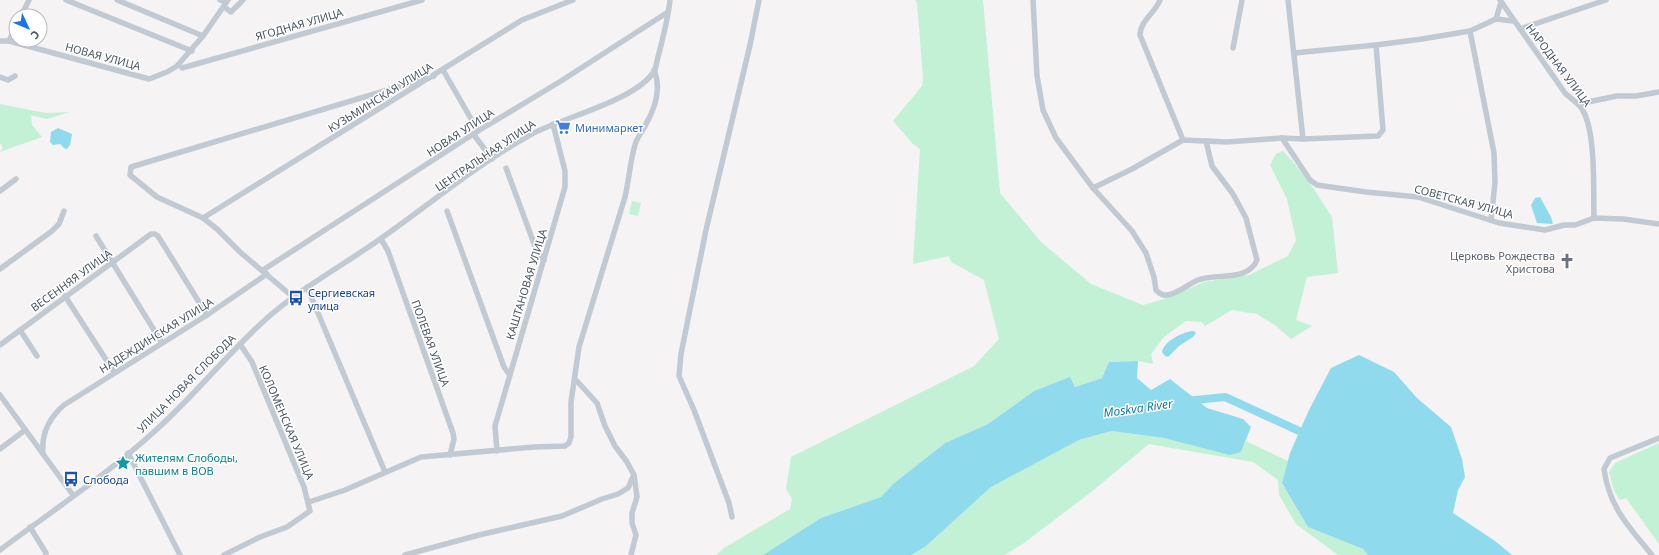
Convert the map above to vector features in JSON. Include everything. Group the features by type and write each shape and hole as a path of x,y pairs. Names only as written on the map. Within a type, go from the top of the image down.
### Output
{"street":[{"path":"66,0 192,50"},
{"path":"117,0 203,36"},
{"path":"224,2 231,12 242,0"},
{"name":"ЯГОДНАЯ УЛИЦА","path":"182,68 422,0"},
{"name":"КУЗЬМИНСКАЯ УЛИЦА","path":"202,218 434,76 522,20 572,0"},
{"path":"308,502 345,490 421,457 534,447 552,448 565,446 569,443 571,437 571,402 579,347 629,180 635,143 647,122 658,95 658,79 654,70 670,0"},
{"path":"732,518 729,503 679,376 706,230 750,45 758,0"},
{"path":"1033,0 1037,76 1043,110 1056,138 1093,188 1132,231 1146,253 1156,290 1160,293 1168,295 1206,278 1232,276 1255,265 1257,260 1246,218 1233,194 1212,166 1206,141"},
{"path":"1160,0 1158,6 1141,27 1140,35 1183,140"},
{"path":"1233,48 1242,0"},
{"path":"1288,0 1303,139"},
{"path":"1520,29 1606,0"},
{"path":"1496,20 1500,1"},
{"name":"НАРОДНАЯ УЛИЦА","path":"1500,1 1565,93 1578,104 1588,123 1593,162 1591,218"},
{"name":"НОВАЯ УЛИЦА","path":"36,48 149,79 167,72 177,66 203,36 224,2"},
{"name":"НОВАЯ УЛИЦА","path":"265,272 476,133 561,81 668,12"},
{"path":"1294,53 1376,45 1470,31 1496,20 1513,21"},
{"path":"1470,31 1494,153 1495,183 1491,220"},
{"path":"1093,188 1132,169 1183,140 1227,142 1378,136 1383,130 1376,45"},
{"path":"443,70 492,160"},
{"name":"ЦЕНТРАЛЬНАЯ УЛИЦА","path":"293,297 381,239 523,139 553,124 585,114 628,93 643,82 654,70"},
{"path":"0,77 8,80 15,76"},
{"path":"293,297 240,252 217,229 202,218 156,197 130,175 131,168 434,76"},
{"path":"1578,104 1617,96 1636,96 1659,92"},
{"name":"КАШТАНОВАЯ УЛИЦА","path":"497,451 494,426 544,260 566,179 553,124"},
{"name":"СОВЕТСКАЯ УЛИЦА","path":"1283,139 1310,180 1317,185 1418,197 1499,223 1545,230 1564,225 1575,225 1591,218 1623,219 1659,224"},
{"path":"506,168 536,250 544,260"},
{"path":"0,182 2,189 16,179"},
{"path":"0,269 60,224 64,211"},
{"path":"447,211 504,367 509,374"},
{"name":"ВЕСЕННЯЯ УЛИЦА","path":"0,345 151,234 156,234 158,236 207,315"},
{"path":"96,236 162,343"},
{"name":"ПОЛЕВАЯ УЛИЦА","path":"381,239 388,251 454,439 450,455"},
{"name":"НАДЕЖДИНСКАЯ УЛИЦА","path":"43,454 43,436 49,422 56,412 64,405 114,372 207,315 265,272"},
{"path":"307,287 385,472"},
{"path":"65,296 114,372"},
{"name":"УЛИЦА НОВАЯ СЛОБОДА","path":"73,495 92,482 157,430 240,344 267,318 293,297"},
{"path":"20,330 37,356"},
{"name":"КОЛОМЕНСКАЯ УЛИЦА","path":"224,555 260,537 286,527 310,511 308,502 252,362 240,344"},
{"path":"575,379 596,403 615,446 628,462 634,475 637,497 632,514 632,523 636,535 631,555"},
{"path":"0,395 73,495 0,550"},
{"path":"0,448 25,430"},
{"path":"1652,555 1612,502 1604,469 1610,458 1659,438"},
{"path":"128,454 180,555"},
{"path":"405,555 479,535 562,516 618,494 628,488 634,475"},
{"path":"30,527 46,555"}],"green space":[{"path":"915,0 983,0 1000,193 1041,242 1091,284 1143,305 1164,299 1204,282 1249,275 1288,256 1296,240 1287,199 1270,165 1276,154 1283,151 1314,189 1332,217 1338,273 1307,277 1296,320 1312,326 1291,339 1276,326 1257,314 1232,310 1205,326 1202,322 1186,321 1164,337 1151,354 1153,364 1138,361 1109,362 1102,378 1075,387 1069,378 1034,391 988,424 945,443 893,484 881,497 821,518 763,555 716,555 724,548 790,509 792,499 786,489 791,457 974,366 999,339 984,280 951,262 949,256 913,264 920,149 913,144 893,121 922,86 923,77 917,3"},
{"path":"0,104 46,113 70,112 47,119 31,115 32,125 42,137 0,152 3,148 0,143"},
{"path":"632,201 641,203 638,216 629,214"},
{"path":"1111,431 1164,438 1241,452 1246,441 1288,461 1282,483 1308,527 1363,549 1368,555 1338,555 1296,524 1279,495 1278,480 1253,462 1149,444 1090,493 1024,543 1005,555 911,555 925,547 991,487 1079,440"},
{"path":"1659,443 1659,544 1626,498 1620,500 1614,491 1609,472 1615,463"}],"water":[{"path":"58,128 72,134 70,145 67,149 60,144 53,145 50,142 51,132"},
{"path":"1540,197 1551,217 1553,224 1537,223 1531,205 1535,198"},
{"path":"1190,331 1194,331 1196,333 1193,337 1179,346 1168,357 1165,356 1162,352 1166,344 1175,337"},
{"path":"1359,355 1394,372 1417,398 1451,427 1462,459 1465,477 1458,490 1453,513 1495,541 1512,555 1368,555 1363,549 1308,527 1282,483 1290,453 1309,410 1331,368"},
{"path":"1138,361 1137,378 1151,390 1170,379 1207,408 1243,419 1251,427 1241,452 1230,455 1164,438 1111,431 1079,440 991,487 925,547 911,555 763,555 821,518 881,497 893,484 945,443 988,424 1034,391 1070,377 1075,387 1102,378 1109,362"}],"waterway":[{"name":"Moskva River","path":"1186,401 1225,397 1308,435"}],"place":[{"name":"Минимаркет","path":"563,127"},
{"name":"Церковь Рождества Христова","path":"1567,261"},
{"name":"Сергиевская улица","path":"296,298"},
{"name":"Жителям Слободы, павшим в ВОВ","path":"123,463"},
{"name":"Слобода","path":"71,479"}]}
